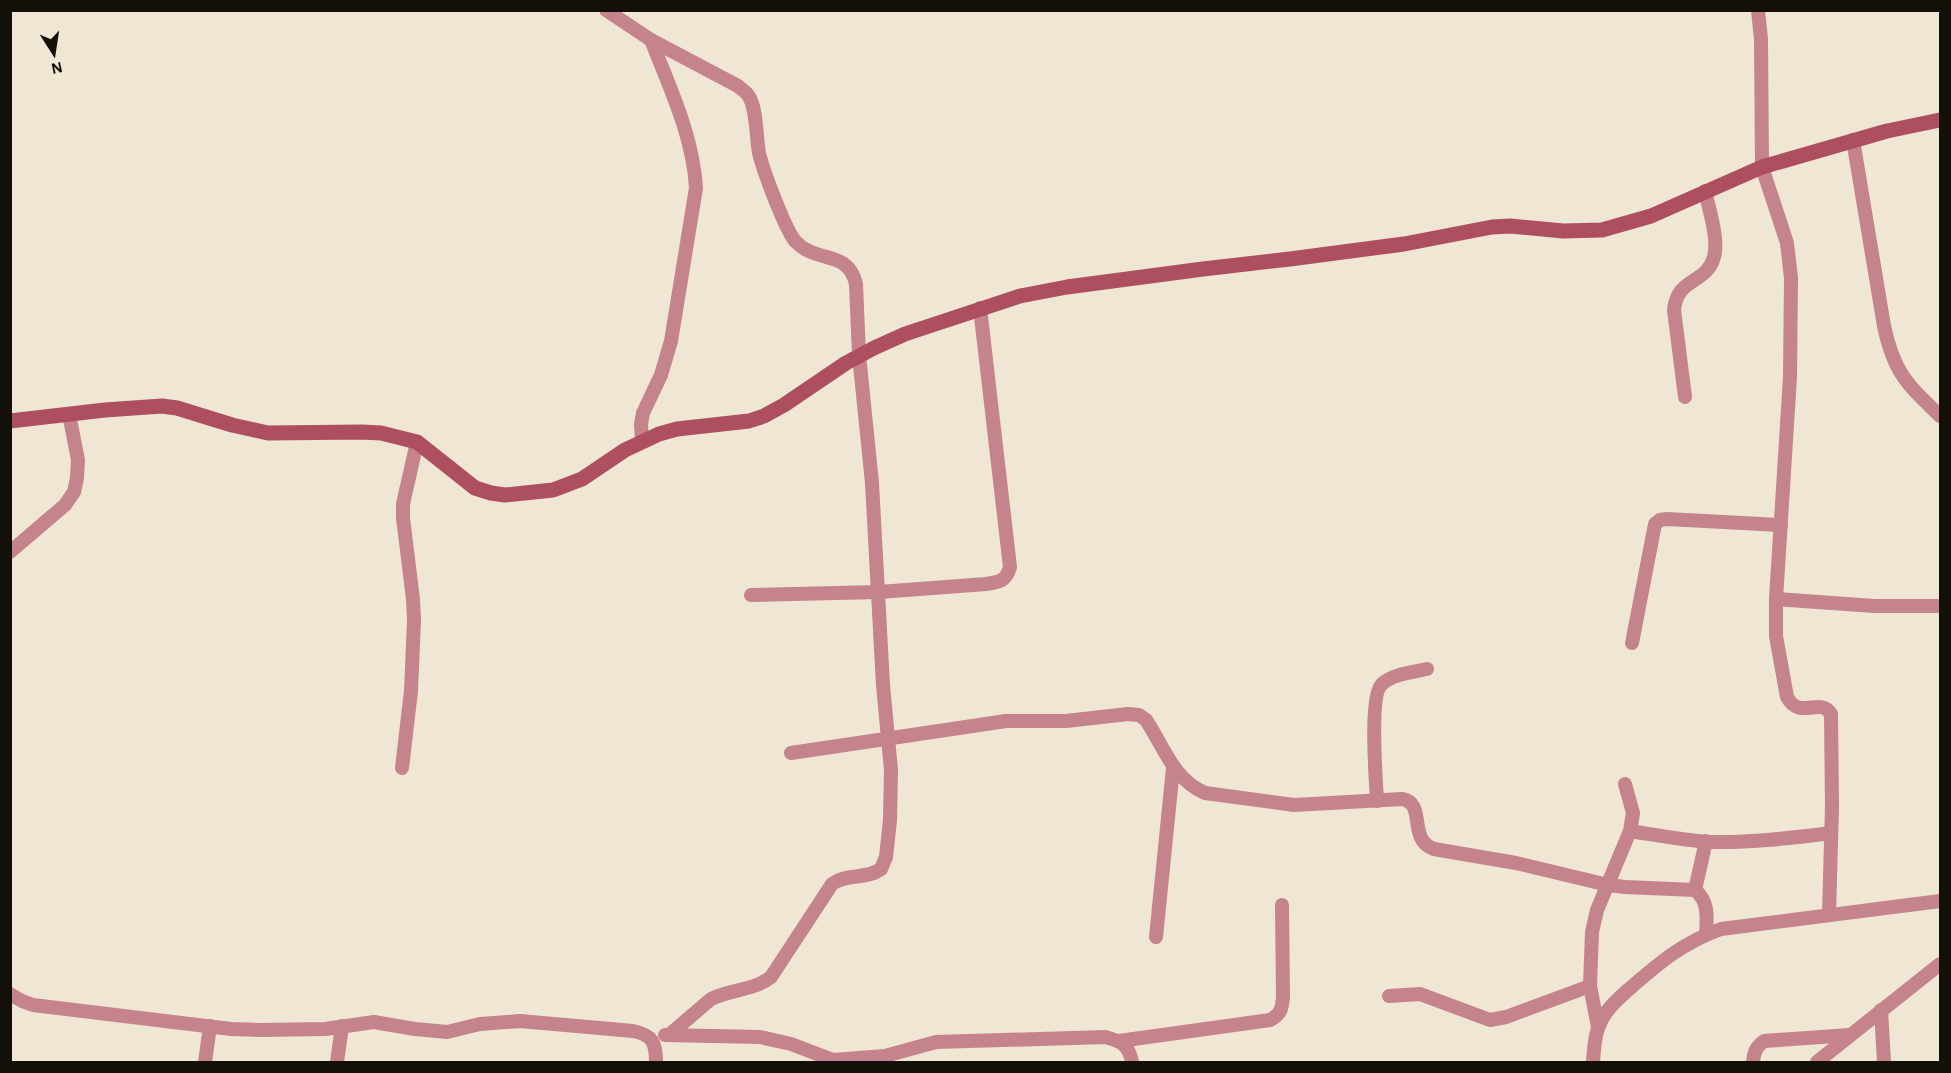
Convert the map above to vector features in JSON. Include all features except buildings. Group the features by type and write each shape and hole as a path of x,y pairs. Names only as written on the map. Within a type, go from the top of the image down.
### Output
{"street":[{"path":"606,10 651,40 738,86 748,95 753,107 764,171 794,241 811,253 846,265 853,273 856,284 859,356 872,483 883,685 891,770 890,820 886,857 881,869 868,876 836,880 831,884 771,977 763,984 711,999 669,1035"},
{"path":"1758,10 1761,39 1762,167 1787,243 1791,278 1790,377 1780,525 1776,636 1787,697 1791,704 1796,708 1822,706 1827,708 1830,714 1832,753 1828,914"},
{"path":"642,441 643,413 661,375 671,341 696,188 695,170 681,117 651,40"},
{"path":"10,421 162,406 177,408 232,426 268,433 362,432 402,437 417,442 475,488 491,494 505,495 540,492 582,479 642,441 677,429 748,421 764,416 859,356 905,334 980,308 1043,291 1203,268 1290,260 1404,244 1492,227 1510,226 1563,231 1602,230 1651,216 1762,167 1887,130 1941,120"},
{"path":"1853,140 1889,350 1897,368 1913,390 1941,416"},
{"path":"1685,397 1674,323 1675,299 1681,289 1711,266 1715,254 1706,191"},
{"path":"751,595 879,592 986,584 998,582 1007,576 1010,567 980,308"},
{"path":"10,552 65,505 74,492 78,460 69,414"},
{"path":"402,768 411,692 414,620 403,504 417,442"},
{"path":"1632,643 1654,524 1667,519 1780,525"},
{"path":"1776,600 1874,606 1941,606"},
{"path":"1377,801 1374,740 1377,693 1381,684 1393,678 1427,669"},
{"path":"791,753 1006,722 1066,721 1092,717 1139,715 1146,720 1173,768 1187,783 1205,793 1294,805 1409,800 1413,803 1420,836 1428,847 1515,863 1608,885 1695,890 1705,903 1706,934"},
{"path":"1156,936 1173,768"},
{"path":"1593,1062 1598,1026 1590,986 1592,932 1597,910 1630,831 1633,813 1625,784"},
{"path":"1630,831 1706,842 1763,840 1831,833"},
{"path":"1695,890 1706,842"},
{"path":"1598,1026 1612,1005 1661,961 1682,946 1706,934 1721,929 1941,901"},
{"path":"10,994 33,1005 231,1029 325,1029 374,1022 447,1032 480,1024 520,1020 669,1035 760,1038 791,1044 833,1060 885,1056 936,1042 1105,1037 1119,1041 1270,1020 1279,1015 1283,997 1282,905"},
{"path":"1817,1062 1941,963"},
{"path":"1389,996 1420,994 1484,1019 1496,1020 1590,986"},
{"path":"1881,1010 1884,1062"},
{"path":"206,1062 210,1026"},
{"path":"338,1062 342,1026"},
{"path":"645,1033 653,1041 656,1062"},
{"path":"1753,1062 1755,1051 1764,1041 1850,1035"},
{"path":"1119,1041 1128,1050 1132,1062"}]}
